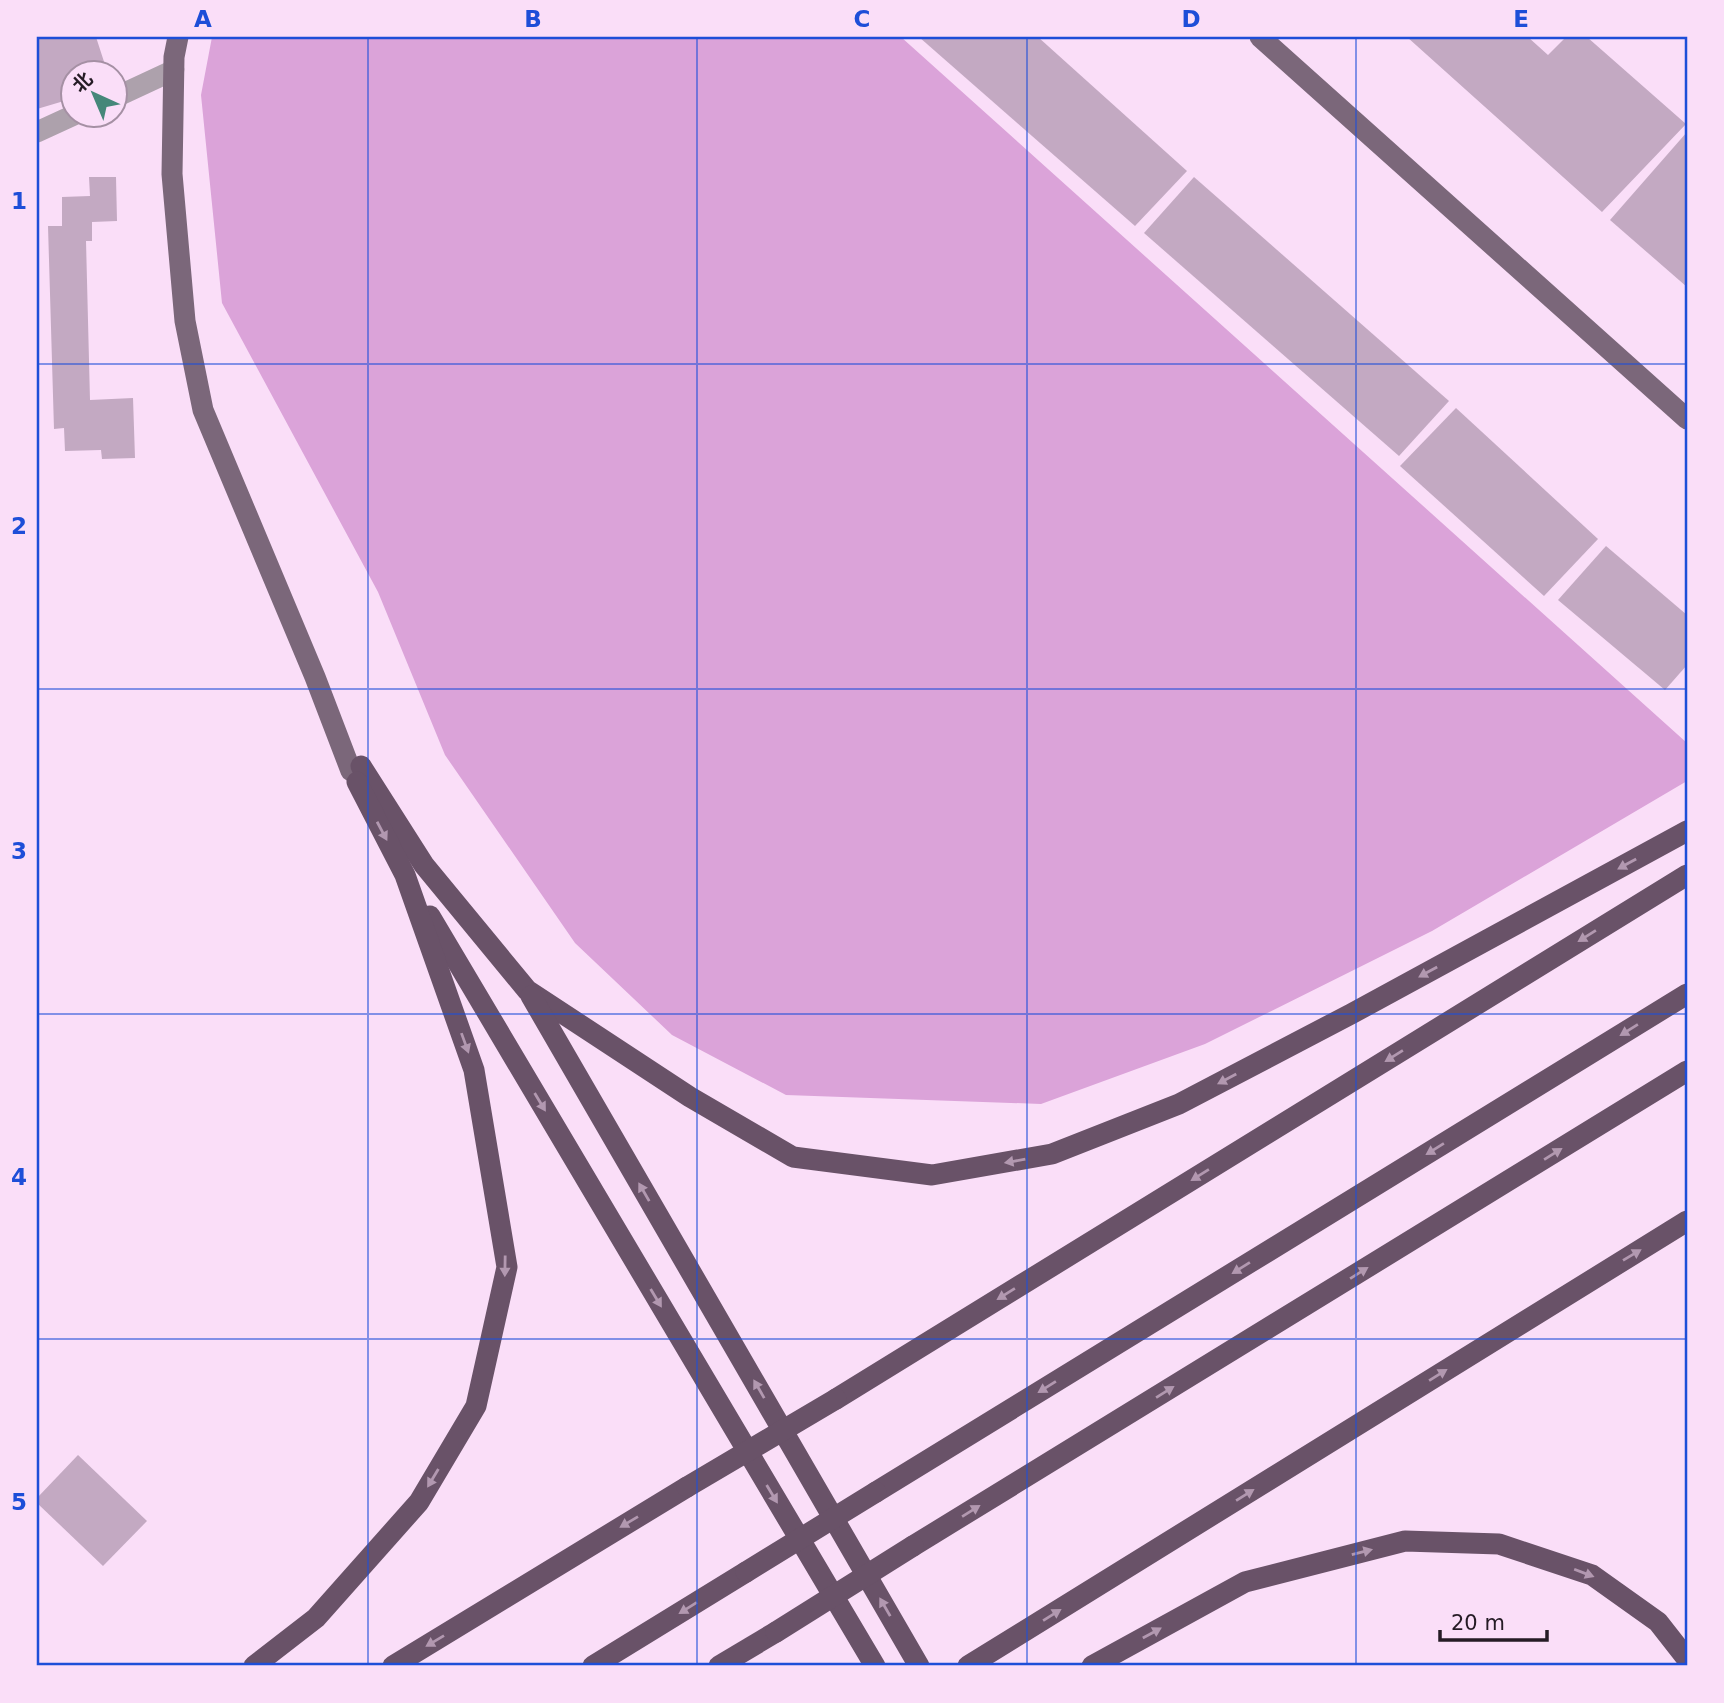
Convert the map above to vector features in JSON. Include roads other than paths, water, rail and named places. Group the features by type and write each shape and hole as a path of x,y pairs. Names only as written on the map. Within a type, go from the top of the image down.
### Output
{"highway":[{"path":"254,1666 316,1618 419,1502 475,1406 507,1267 474,1070 405,875 356,768"},
{"path":"356,768 424,865 527,990 919,1666"},
{"path":"527,990 690,1097 793,1157 933,1175 1052,1154 1179,1104 1351,1014 1687,831"},
{"path":"393,1666 836,1399 1687,874"},
{"path":"405,875 875,1666"},
{"path":"593,1666 1687,994"},
{"path":"719,1666 1687,1071"},
{"path":"968,1666 1687,1221"},
{"path":"1092,1666 1245,1582 1405,1541 1499,1544 1592,1575 1658,1622 1687,1659"}],"main road":[{"path":"178,37 174,70 173,187 185,321 203,410 356,768"},
{"path":"1260,37 1687,419"}],"street":[{"path":"130,90 174,70"},
{"path":"37,132 60,122"}]}
